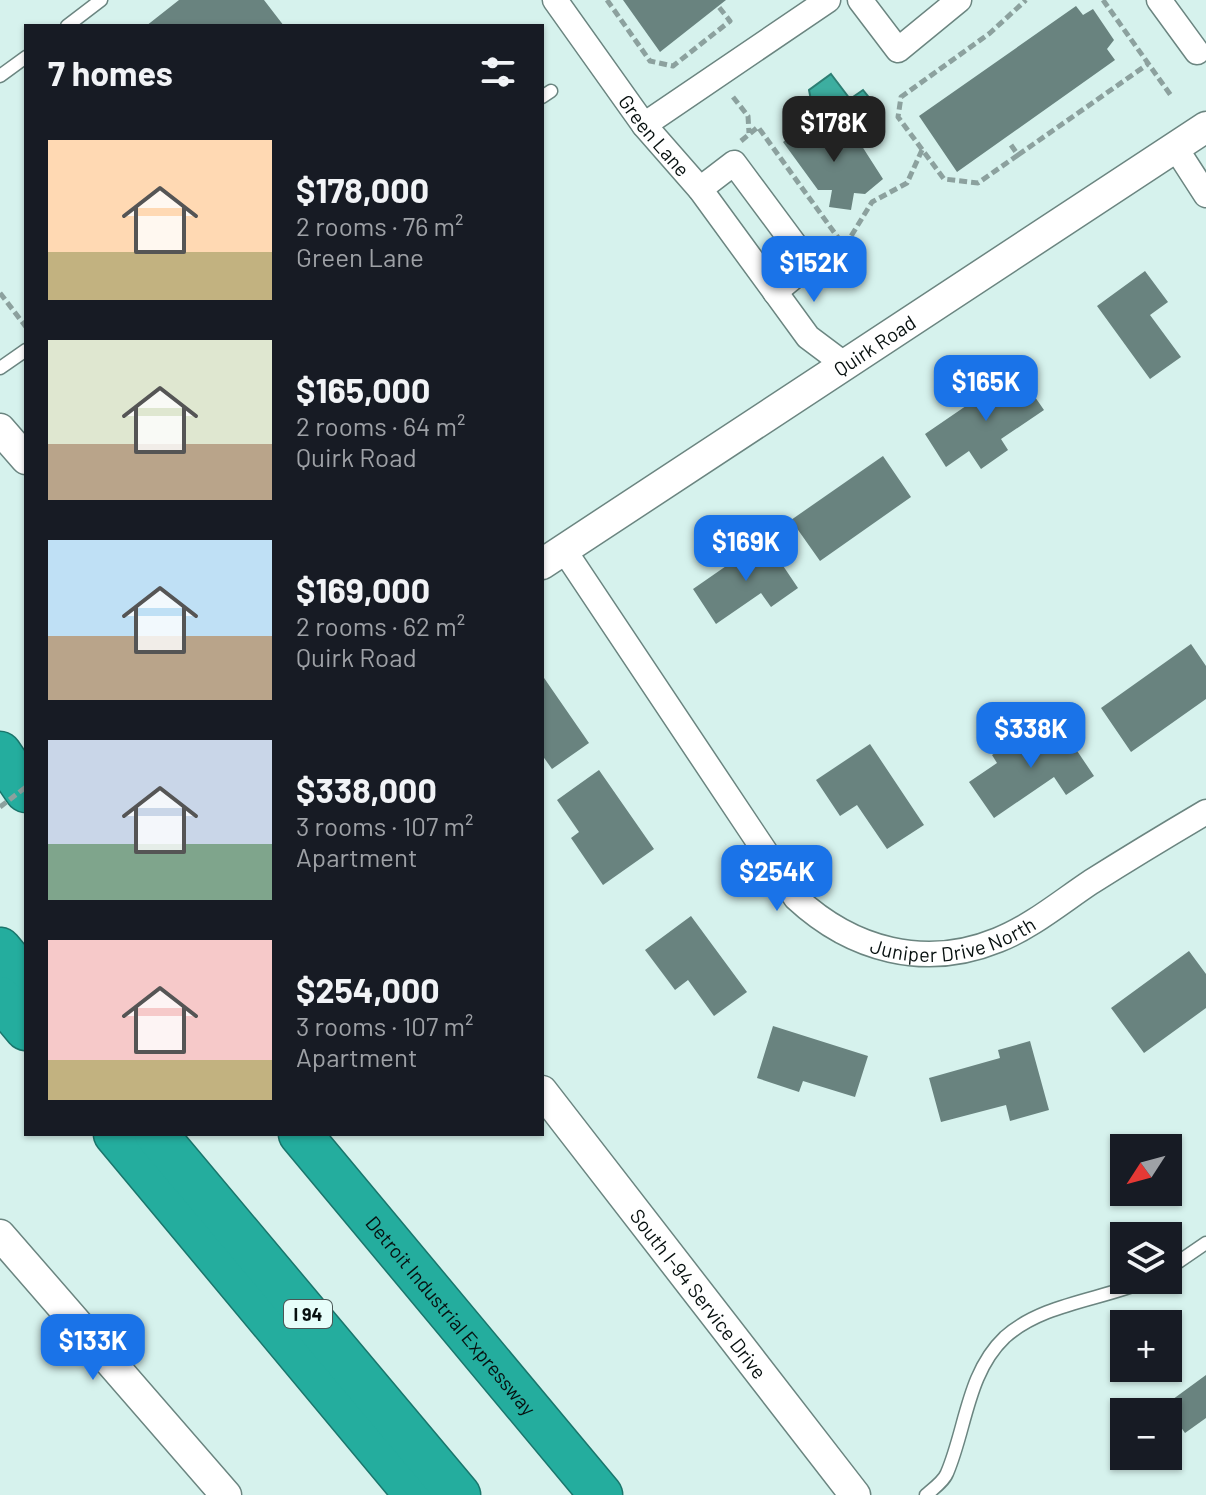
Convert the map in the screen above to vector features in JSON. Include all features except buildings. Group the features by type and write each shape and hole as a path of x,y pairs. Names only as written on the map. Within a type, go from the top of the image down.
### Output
{"highway":[{"path":"0,753 24,786"},
{"path":"0,783 24,811"},
{"path":"0,949 24,978"},
{"path":"0,998 24,1027"},
{"name":"I 94","path":"117,1136 416,1495"},
{"name":"I 94","path":"158,1136 459,1495"},
{"name":"Detroit Industrial Expressway","path":"302,1136 601,1495"}],"street":[{"name":"Green Lane","path":"555,0 644,125 700,189 808,337 844,364"},
{"path":"644,125 828,0"},
{"path":"860,0 898,50 959,0"},
{"path":"1159,0 1197,52"},
{"name":"Quirk Road","path":"553,557 1206,127"},
{"path":"1175,147 1206,195"},
{"path":"700,189 734,163 809,264 775,292"},
{"path":"0,429 24,457"},
{"name":"Juniper Drive North","path":"553,557 796,898 831,927 851,938 902,954 941,955 971,950 1020,929 1137,852 1206,812"},
{"name":"South I-94 Service Drive","path":"544,1094 855,1495"},
{"path":"0,1235 226,1495"}],"lane":[{"path":"70,24 101,0"},
{"path":"0,76 24,58"},
{"path":"0,368 24,351"},
{"path":"1182,1259 1206,1243"},
{"path":"926,1495 946,1476 977,1379 1004,1338 1041,1314 1114,1294"}],"path":[{"path":"607,0 650,61 673,66 730,21 718,6"},
{"path":"1026,0 990,33 901,97 898,117 944,179 978,183 1148,64"},
{"path":"1103,0 1172,97"},
{"path":"733,97 748,116 750,134"},
{"path":"731,149 758,127 852,257 824,276"},
{"path":"1011,145 1018,155"},
{"path":"845,246 872,202 907,183 922,150"},
{"path":"0,293 24,324"},
{"path":"0,807 24,790"}],"shaded area":[{"path":"831,74 850,99 863,90 875,105 870,115 874,119 851,136 832,112 819,120 806,105 811,100 809,90"}]}
